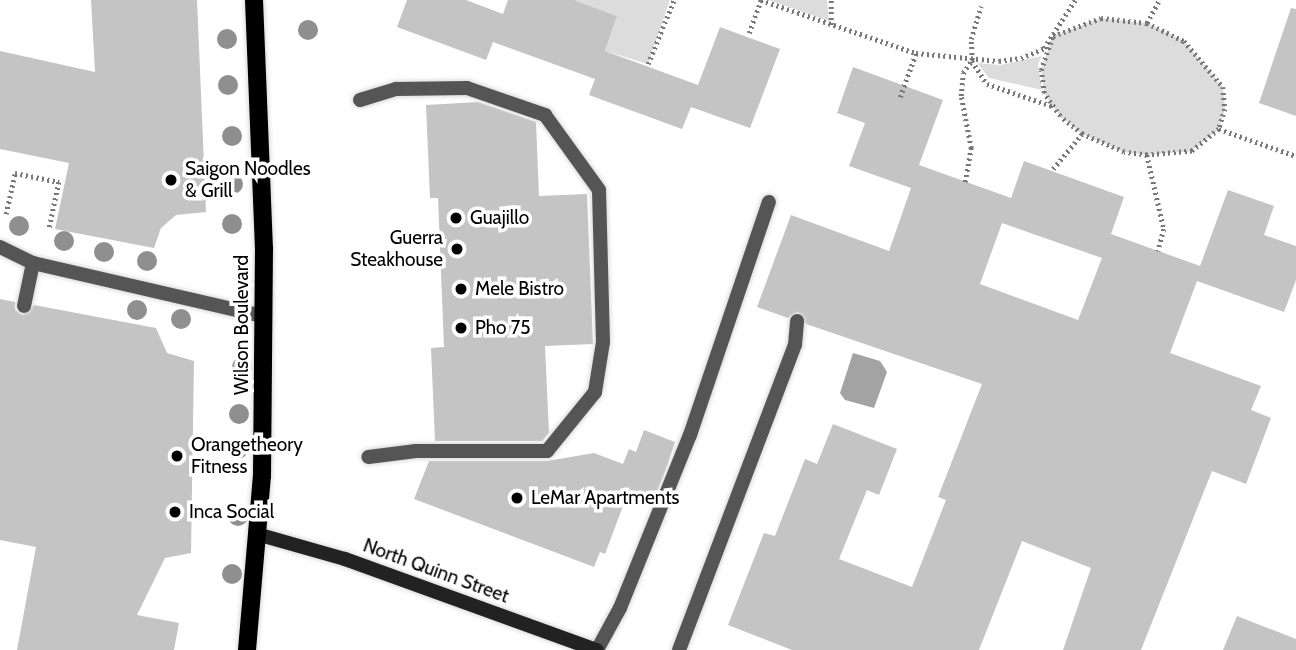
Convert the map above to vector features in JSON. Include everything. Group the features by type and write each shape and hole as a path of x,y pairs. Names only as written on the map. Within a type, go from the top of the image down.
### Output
{"main road":[{"name":"Wilson Boulevard","path":"247,650 260,535 263,316 254,0"}],"street":[{"path":"360,100 396,89 467,88 545,115 599,190 603,342 595,392 547,451 416,451 368,457"},
{"path":"597,650 620,607 690,435 769,202"},
{"path":"0,247 33,263 263,316"},
{"path":"24,306 33,263"},
{"path":"678,650 795,345 797,321"},
{"name":"North Quinn Street","path":"260,535 369,567 597,650"}],"path":[{"path":"648,64 674,0"},
{"path":"749,33 761,0 916,53 972,60 1021,58 1044,48 1075,0"},
{"path":"831,0 831,25"},
{"path":"1147,23 1159,0"},
{"path":"981,6 971,39 972,60 987,84 1053,106"},
{"path":"1101,18 1147,23 1184,41 1213,71 1223,87 1225,109 1219,129 1192,150 1147,155 1124,152 1082,134 1053,106 1044,93 1041,70 1053,36 1101,18"},
{"path":"900,97 916,53"},
{"path":"965,181 971,149 961,96 963,73 972,60"},
{"path":"1219,129 1296,156"},
{"path":"1054,169 1082,134"},
{"path":"1147,155 1164,229 1158,251"},
{"path":"6,214 15,173 59,182 49,230"}],"shaded area":[{"path":"574,0 670,0 648,64 605,51 617,16"},
{"path":"769,0 827,0 829,21"},
{"path":"1101,18 1147,23 1184,41 1223,87 1225,109 1219,129 1192,151 1147,155 1124,152 1082,134 1060,116 1044,93 1041,70 1053,36"},
{"path":"1042,56 1038,64 1042,90 989,78 977,63 1000,65"},
{"path":"853,353 880,361 887,372 874,408 845,400 840,393"}],"building":[{"path":"91,0 197,0 206,212 176,215 161,228 154,248 55,229 69,163 0,149 0,51 95,72"},
{"path":"407,0 466,0 503,14 508,0 574,0 617,16 605,51 698,85 720,27 780,49 750,128 691,107 682,129 589,95 595,79 493,42 486,60 397,27"},
{"path":"1291,8 1296,9 1296,116 1259,103"},
{"path":"853,67 943,100 919,165 1011,198 1024,161 1124,197 1111,234 1200,266 1228,190 1274,206 1264,235 1296,246 1296,280 1284,312 1197,281 1170,353 1261,386 1251,410 1271,418 1246,484 1212,471 1141,650 1063,650 1091,568 1022,541 979,650 792,650 728,625 764,533 775,536 805,459 817,464 833,424 897,449 879,495 867,490 839,559 912,587 946,500 938,497 982,384 806,324 798,312 788,318 757,307 791,215 889,251 911,188 849,166 865,123 837,113","holes":["1002,223 1102,258 1078,320 980,284"]},
{"path":"478,102 536,122 539,196 587,194 593,344 545,346 549,433 542,441 435,441 431,348 444,347 438,198 430,198 426,105"},
{"path":"0,299 15,302 15,310 23,315 34,305 156,328 167,353 194,361 191,553 165,558 137,615 179,623 174,650 17,650 36,547 0,540"},
{"name":"LeMar Apartments","path":"644,430 675,442 666,469 654,499 629,490 605,554 600,552 594,567 414,499 429,461 547,461 594,453 623,464 629,449 636,452"},
{"path":"1237,616 1296,639 1296,650 1223,650"}],"place":[{"name":"Saigon Noodles & Grill","path":"171,180"},
{"name":"Guajillo","path":"456,218"},
{"name":"Guerra Steakhouse","path":"457,249"},
{"name":"Mele Bistro","path":"461,289"},
{"name":"Pho 75","path":"461,328"},
{"name":"Orangetheory Fitness","path":"177,456"},
{"name":"LeMar Apartments","path":"517,498"},
{"name":"Inca Social","path":"175,512"}]}
